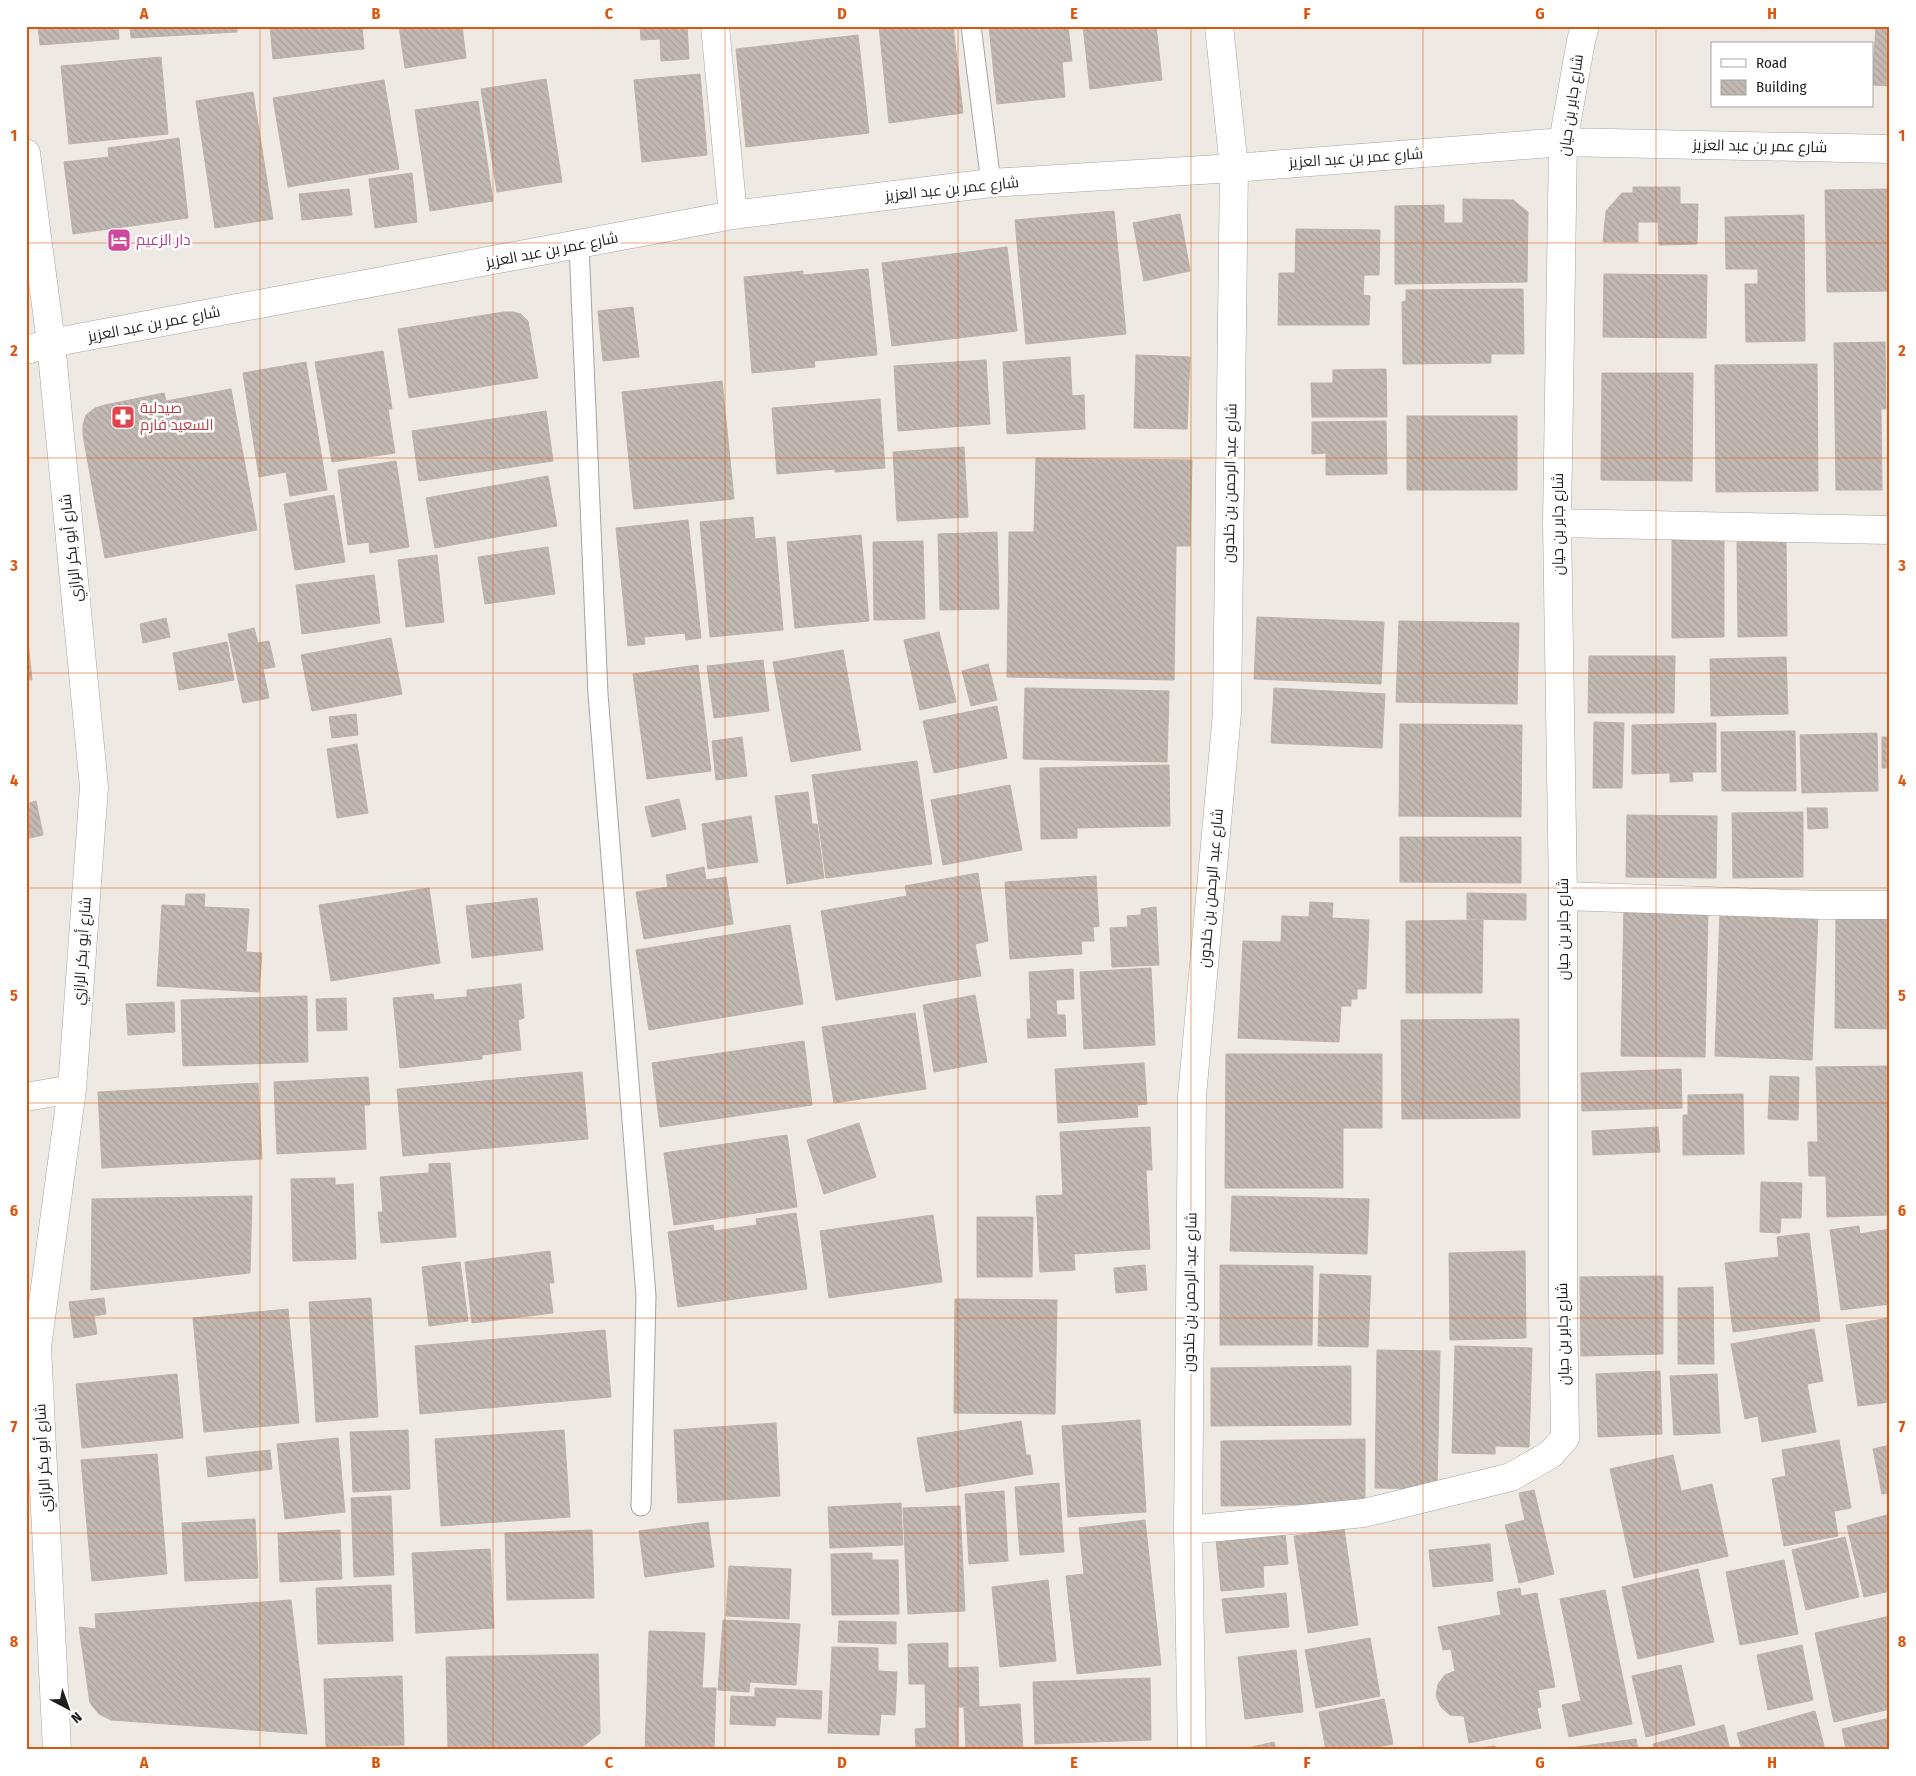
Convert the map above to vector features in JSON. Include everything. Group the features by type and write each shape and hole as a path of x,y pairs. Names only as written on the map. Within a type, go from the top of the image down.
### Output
{"street":[{"path":"715,26 733,215"},
{"name":"شارع عبد الرحمن بن خلدون","path":"1192,1750 1188,1530 1192,1096 1227,713 1234,168 1219,26"},
{"name":"شارع جابر بن حيان","path":"1188,1530 1364,1514 1511,1477 1551,1454 1565,1438 1562,1298 1563,896 1557,523 1563,142 1585,26"},
{"name":"شارع عمر بن عبد العزيز","path":"39,346 733,215 991,183 1234,168 1563,142 1890,149"},
{"name":"شارع أبو بكر الرازي","path":"26,153 39,346 94,787 72,1089 37,1347 57,1750"},
{"path":"1557,523 1890,530"},
{"path":"1563,896 1890,905"},
{"path":"26,1097 72,1089"}],"lane":[{"path":"971,26 991,183"},
{"path":"578,245 598,694 646,1296 641,1506"}],"building":[{"path":"38,26 118,26 119,39 40,45"},
{"path":"130,26 237,26 237,32 131,38"},
{"path":"270,26 362,26 364,49 273,59"},
{"path":"399,26 462,26 466,58 405,68"},
{"path":"640,26 687,26 689,59 661,61 660,39 641,40"},
{"path":"879,26 953,26 963,113 889,123"},
{"path":"989,26 1068,26 1072,61 1062,62 1065,97 997,104"},
{"path":"1083,26 1156,26 1162,80 1090,89"},
{"path":"1876,26 1890,26 1890,86 1874,85"},
{"path":"858,35 869,133 746,147 736,49"},
{"path":"161,57 168,134 69,144 61,66"},
{"path":"700,74 707,155 642,162 634,80"},
{"path":"546,79 562,182 497,192 481,89"},
{"path":"384,80 399,169 288,187 273,98"},
{"path":"253,92 273,219 215,228 196,101"},
{"path":"478,101 493,201 430,211 415,110"},
{"path":"179,138 188,218 73,234 64,162 109,157 108,148"},
{"path":"412,173 417,222 375,228 369,179"},
{"path":"1633,187 1680,187 1680,204 1698,204 1697,244 1659,245 1658,222 1638,222 1638,242 1603,242 1606,211 1622,193 1633,193"},
{"path":"349,189 352,215 302,220 299,194"},
{"path":"1890,189 1890,291 1827,292 1825,190"},
{"path":"1463,199 1513,200 1528,212 1527,282 1395,284 1395,206 1444,205 1444,223 1463,223"},
{"path":"1114,211 1126,334 1026,344 1015,220"},
{"path":"1180,214 1190,271 1144,281 1133,223"},
{"path":"1804,215 1805,341 1746,342 1745,284 1758,284 1758,269 1726,269 1725,217"},
{"path":"1296,229 1380,230 1379,275 1364,275 1363,295 1370,296 1369,325 1278,325 1279,273 1295,273"},
{"path":"1007,247 1017,331 892,346 882,263"},
{"path":"868,269 877,355 814,361 815,367 752,373 744,277 803,271 803,275"},
{"path":"1604,274 1707,275 1706,338 1603,337"},
{"path":"1523,289 1524,354 1491,354 1491,363 1403,364 1402,302 1406,301 1406,290"},
{"path":"633,307 639,357 603,361 598,311"},
{"path":"504,312 521,314 528,321 538,378 409,398 398,329"},
{"path":"1885,342 1886,409 1881,409 1882,490 1836,490 1834,343"},
{"path":"383,351 392,409 388,409 395,453 332,462 315,362"},
{"path":"1136,355 1190,357 1187,429 1134,428"},
{"path":"1070,357 1072,396 1084,395 1085,429 1007,434 1003,362"},
{"path":"986,360 990,424 898,431 894,366"},
{"path":"306,362 327,490 290,496 286,472 259,477 243,373"},
{"path":"1817,364 1818,491 1716,492 1715,365"},
{"path":"1386,369 1387,417 1312,417 1311,383 1333,383 1333,370"},
{"path":"1602,373 1693,373 1692,481 1601,480"},
{"path":"722,381 734,499 634,509 622,392"},
{"path":"231,389 257,530 105,558 83,435 86,415 95,408 105,405 164,393 166,401"},
{"path":"880,399 885,468 835,472 835,469 777,474 772,408"},
{"path":"546,411 553,461 419,481 412,431"},
{"path":"1407,416 1517,416 1517,490 1407,490"},
{"path":"1386,421 1387,474 1326,475 1326,453 1312,454 1312,422"},
{"path":"964,447 968,517 897,521 893,452"},
{"path":"1036,458 1192,460 1190,546 1176,546 1174,680 1007,677 1009,532 1034,532"},
{"path":"396,461 409,547 370,553 369,542 348,545 338,470"},
{"path":"548,476 557,526 435,548 426,498"},
{"path":"334,495 345,562 295,570 284,504"},
{"path":"753,517 755,539 775,537 783,630 710,637 700,522"},
{"path":"688,520 701,638 686,640 685,633 644,637 645,644 628,646 616,528"},
{"path":"997,532 999,609 940,610 938,534"},
{"path":"861,535 869,621 795,628 787,542"},
{"path":"1672,537 1724,537 1724,637 1672,638"},
{"path":"923,541 925,619 874,620 873,542"},
{"path":"1737,542 1786,542 1787,636 1738,637"},
{"path":"548,547 555,594 485,604 478,557"},
{"path":"437,555 444,622 406,627 398,560"},
{"path":"374,575 380,623 302,634 296,585"},
{"path":"1257,617 1384,622 1381,684 1254,679"},
{"path":"166,618 170,637 143,643 140,624"},
{"path":"1399,621 1519,623 1517,704 1396,702"},
{"path":"26,622 32,680 26,680"},
{"path":"254,628 258,643 269,641 275,667 263,669 269,698 243,703 228,634"},
{"path":"939,632 956,702 920,710 904,640"},
{"path":"391,638 402,694 312,711 301,655"},
{"path":"227,642 234,680 179,690 173,653"},
{"path":"843,650 861,750 791,762 773,662"},
{"path":"1589,656 1675,656 1674,713 1588,713"},
{"path":"1786,657 1788,714 1711,716 1710,659"},
{"path":"763,660 769,711 714,718 707,666"},
{"path":"988,664 997,700 971,706 962,671"},
{"path":"698,665 711,771 647,779 633,674"},
{"path":"1025,688 1169,691 1167,762 1023,759"},
{"path":"1274,688 1385,694 1382,748 1271,743"},
{"path":"997,706 1007,758 934,773 923,721"},
{"path":"356,714 358,735 332,738 329,717"},
{"path":"1594,722 1624,723 1622,788 1593,788"},
{"path":"1716,723 1716,772 1692,772 1693,781 1670,782 1670,773 1632,774 1632,725"},
{"path":"1400,724 1522,725 1521,817 1399,816"},
{"path":"1795,731 1796,791 1722,791 1721,732"},
{"path":"1877,733 1878,791 1802,793 1800,735"},
{"path":"742,737 747,776 716,780 712,741"},
{"path":"1882,737 1890,737 1890,768 1882,768"},
{"path":"357,744 368,813 337,818 327,749"},
{"path":"917,761 932,864 826,878 812,775"},
{"path":"1169,765 1170,826 1077,828 1077,838 1041,839 1040,768"},
{"path":"1010,785 1022,850 943,865 931,800"},
{"path":"808,792 812,824 817,824 824,878 787,884 775,796"},
{"path":"679,799 686,829 652,837 645,807"},
{"path":"36,801 43,835 26,839 26,804"},
{"path":"1807,808 1827,808 1828,828 1808,829"},
{"path":"1803,812 1803,877 1733,878 1732,813"},
{"path":"1627,815 1717,816 1716,878 1626,877"},
{"path":"751,816 758,862 708,869 702,824"},
{"path":"1400,837 1521,837 1521,883 1400,882"},
{"path":"704,867 706,880 726,877 733,924 644,939 636,892 668,887 666,875"},
{"path":"978,873 988,941 975,944 981,976 836,1000 821,911 907,896 905,886"},
{"path":"1096,876 1099,926 1093,927 1094,941 1081,941 1082,954 1010,959 1005,882"},
{"path":"429,888 440,963 331,981 319,905"},
{"path":"1467,893 1526,894 1526,920 1467,919"},
{"path":"186,894 205,894 204,907 249,909 246,952 262,953 259,992 157,986 162,905 185,906"},
{"path":"537,898 543,950 472,958 466,906"},
{"path":"1310,902 1333,903 1332,918 1369,920 1366,989 1357,989 1357,999 1351,999 1351,1006 1341,1006 1339,1042 1238,1038 1243,941 1281,942 1282,916 1309,917"},
{"path":"1624,905 1708,906 1705,1057 1621,1056"},
{"path":"1156,907 1159,965 1112,967 1110,928 1128,927 1127,916 1141,915 1141,909"},
{"path":"1720,910 1818,914 1812,1060 1715,1056"},
{"path":"1836,918 1890,918 1890,1029 1835,1028"},
{"path":"1483,920 1482,993 1406,993 1406,921"},
{"path":"790,925 803,1004 649,1030 636,950"},
{"path":"1151,968 1155,1045 1084,1049 1080,972"},
{"path":"1073,969 1074,999 1056,1000 1057,1015 1065,1015 1066,1036 1028,1038 1027,1019 1031,1019 1029,972"},
{"path":"521,984 524,1018 518,1020 521,1050 482,1055 482,1059 400,1068 393,998 433,994 434,1000 467,997 467,990"},
{"path":"975,995 987,1062 934,1072 923,1005"},
{"path":"307,996 308,1062 183,1066 181,1000"},
{"path":"346,998 347,1030 317,1031 316,999"},
{"path":"174,1002 175,1032 128,1035 126,1004"},
{"path":"915,1013 926,1089 834,1103 822,1027"},
{"path":"1519,1019 1520,1118 1402,1119 1401,1020"},
{"path":"804,1041 812,1105 660,1127 652,1063"},
{"path":"1226,1054 1382,1054 1382,1128 1343,1128 1343,1188 1225,1188"},
{"path":"1144,1063 1147,1104 1137,1105 1138,1117 1058,1123 1055,1069"},
{"path":"1890,1066 1890,1215 1827,1217 1826,1176 1809,1176 1808,1142 1818,1142 1816,1067"},
{"path":"1681,1069 1682,1108 1582,1111 1581,1073"},
{"path":"582,1072 588,1139 403,1156 397,1089"},
{"path":"1770,1076 1799,1077 1798,1120 1768,1119"},
{"path":"368,1077 370,1105 364,1105 366,1149 277,1154 274,1082"},
{"path":"258,1083 262,1159 102,1168 98,1092"},
{"path":"1743,1094 1744,1154 1683,1155 1683,1115 1688,1115 1688,1095"},
{"path":"859,1123 876,1177 824,1194 807,1140"},
{"path":"1150,1127 1152,1170 1146,1170 1150,1249 1074,1254 1075,1270 1040,1272 1036,1196 1063,1195 1060,1132"},
{"path":"1658,1127 1660,1152 1593,1155 1592,1131"},
{"path":"787,1135 797,1207 674,1225 664,1153"},
{"path":"450,1163 456,1237 381,1243 378,1212 383,1212 380,1177 429,1173 429,1164"},
{"path":"335,1178 335,1185 353,1184 356,1259 293,1261 291,1179"},
{"path":"1761,1182 1802,1183 1801,1218 1781,1218 1780,1233 1760,1232"},
{"path":"252,1196 250,1273 91,1290 92,1199"},
{"path":"1232,1196 1369,1199 1367,1254 1230,1251"},
{"path":"796,1213 807,1289 678,1307 668,1232 713,1225 714,1231 757,1225 756,1219"},
{"path":"933,1215 942,1282 829,1298 820,1231"},
{"path":"977,1217 1033,1217 1032,1277 977,1277"},
{"path":"1859,1226 1860,1234 1890,1229 1890,1304 1841,1310 1830,1230"},
{"path":"1809,1233 1820,1321 1733,1332 1725,1263 1779,1257 1777,1237"},
{"path":"550,1251 554,1283 549,1283 553,1313 472,1323 465,1262"},
{"path":"1525,1251 1526,1338 1450,1340 1449,1253"},
{"path":"460,1262 468,1321 429,1326 422,1267"},
{"path":"1145,1265 1147,1290 1116,1293 1114,1268"},
{"path":"1220,1265 1313,1266 1312,1345 1220,1345"},
{"path":"1320,1274 1371,1276 1368,1347 1318,1346"},
{"path":"1663,1276 1663,1354 1581,1356 1580,1277"},
{"path":"1713,1287 1714,1364 1678,1364 1678,1288"},
{"path":"104,1298 106,1314 94,1316 97,1334 74,1338 69,1302"},
{"path":"371,1298 378,1417 316,1422 309,1302"},
{"path":"955,1299 1057,1300 1055,1414 954,1413"},
{"path":"288,1309 299,1423 204,1432 193,1318"},
{"path":"1890,1318 1890,1402 1858,1406 1846,1325"},
{"path":"1814,1329 1823,1381 1807,1384 1816,1432 1762,1442 1758,1416 1745,1419 1731,1344"},
{"path":"605,1330 611,1397 420,1414 415,1346"},
{"path":"1455,1346 1532,1348 1529,1447 1495,1446 1495,1454 1452,1453"},
{"path":"1377,1350 1440,1351 1437,1489 1375,1488"},
{"path":"1351,1366 1351,1425 1211,1426 1211,1368"},
{"path":"1660,1371 1662,1434 1598,1437 1596,1374"},
{"path":"177,1374 183,1438 82,1448 76,1384"},
{"path":"1717,1374 1720,1433 1674,1435 1670,1376"},
{"path":"1140,1420 1146,1512 1068,1517 1062,1426"},
{"path":"1021,1421 1026,1455 1030,1455 1033,1474 926,1492 917,1438"},
{"path":"776,1423 780,1496 678,1503 674,1430"},
{"path":"408,1430 410,1489 353,1492 350,1432"},
{"path":"564,1430 570,1517 441,1526 435,1439"},
{"path":"338,1438 345,1512 285,1519 277,1444"},
{"path":"1365,1439 1365,1503 1221,1506 1221,1441"},
{"path":"1839,1440 1851,1508 1834,1511 1838,1536 1784,1546 1772,1479 1786,1476 1782,1450"},
{"path":"1890,1445 1890,1493 1882,1494 1873,1449"},
{"path":"270,1450 272,1469 208,1477 206,1457"},
{"path":"157,1454 167,1574 92,1581 81,1460"},
{"path":"1673,1455 1681,1491 1712,1484 1728,1556 1634,1578 1610,1469"},
{"path":"1059,1483 1064,1552 1020,1555 1015,1487"},
{"path":"1534,1490 1554,1574 1519,1583 1505,1525 1525,1520 1519,1493"},
{"path":"1004,1491 1008,1561 969,1564 965,1494"},
{"path":"391,1496 394,1575 354,1577 351,1498"},
{"path":"901,1503 903,1545 830,1548 828,1507"},
{"path":"960,1506 965,1611 908,1614 903,1508"},
{"path":"1890,1514 1890,1591 1864,1597 1847,1526"},
{"path":"255,1519 258,1578 185,1581 182,1523"},
{"path":"1145,1520 1161,1665 1077,1674 1066,1576 1084,1574 1079,1528"},
{"path":"708,1522 714,1567 645,1577 639,1531"},
{"path":"1344,1529 1358,1625 1308,1633 1294,1536"},
{"path":"340,1530 342,1579 280,1582 278,1533"},
{"path":"592,1530 594,1598 507,1600 505,1533"},
{"path":"1285,1532 1288,1564 1263,1566 1264,1587 1221,1591 1216,1539"},
{"path":"1845,1537 1859,1597 1806,1610 1792,1550"},
{"path":"1490,1544 1493,1581 1433,1587 1429,1550"},
{"path":"490,1549 494,1628 416,1633 412,1553"},
{"path":"872,1553 872,1560 898,1560 899,1614 832,1615 831,1554"},
{"path":"1784,1560 1798,1634 1740,1645 1726,1572"},
{"path":"729,1566 791,1569 789,1619 726,1616"},
{"path":"1698,1569 1714,1642 1638,1659 1622,1587"},
{"path":"1048,1580 1056,1661 1000,1667 992,1587"},
{"path":"391,1585 393,1641 318,1644 316,1588"},
{"path":"1520,1588 1521,1596 1537,1593 1555,1687 1538,1690 1541,1707 1537,1708 1541,1728 1469,1743 1464,1716 1450,1715 1441,1707 1436,1696 1438,1684 1445,1675 1455,1671 1451,1649 1443,1650 1438,1627 1501,1615 1497,1592"},
{"path":"1605,1590 1632,1724 1569,1737 1562,1705 1581,1701 1560,1599"},
{"path":"1286,1593 1289,1627 1226,1633 1222,1599"},
{"path":"291,1600 307,1734 111,1720 99,1714 90,1703 79,1627 96,1629 95,1614"},
{"path":"1890,1616 1890,1709 1834,1722 1815,1633"},
{"path":"723,1620 800,1624 796,1685 750,1682 749,1692 718,1690"},
{"path":"839,1621 896,1622 896,1644 838,1642"},
{"path":"649,1631 705,1633 702,1688 716,1688 714,1750 645,1750"},
{"path":"1370,1638 1380,1696 1316,1708 1305,1650"},
{"path":"948,1643 948,1668 978,1667 979,1707 958,1707 958,1750 916,1750 915,1729 926,1728 925,1684 909,1684 908,1644"},
{"path":"1802,1645 1813,1700 1768,1710 1757,1655"},
{"path":"832,1647 878,1648 878,1671 897,1672 895,1715 881,1714 879,1735 828,1733"},
{"path":"1296,1650 1303,1712 1245,1719 1238,1657"},
{"path":"598,1654 600,1733 582,1747 448,1749 446,1657"},
{"path":"1681,1665 1695,1725 1646,1737 1632,1676"},
{"path":"402,1676 404,1745 326,1747 324,1679"},
{"path":"1150,1678 1151,1740 1035,1744 1033,1682"},
{"path":"755,1688 822,1691 821,1719 776,1717 775,1726 730,1724 731,1696 755,1697"},
{"path":"1384,1699 1393,1744 1362,1750 1326,1750 1319,1712"},
{"path":"1020,1704 1023,1750 966,1750 964,1708"},
{"path":"1815,1711 1825,1750 1742,1750 1737,1733"},
{"path":"1890,1718 1890,1750 1846,1750 1842,1729"},
{"path":"1724,1725 1730,1750 1654,1750 1653,1744"},
{"path":"1636,1739 1638,1750 1562,1749"},
{"path":"1274,1742 1276,1750 1253,1750 1252,1747"},
{"path":"1495,1746 1496,1750 1463,1750"}],"place":[{"name":"دار الزعيم","path":"119,240"},
{"name":"صيدلية السعيد فارم","path":"123,417"}]}
